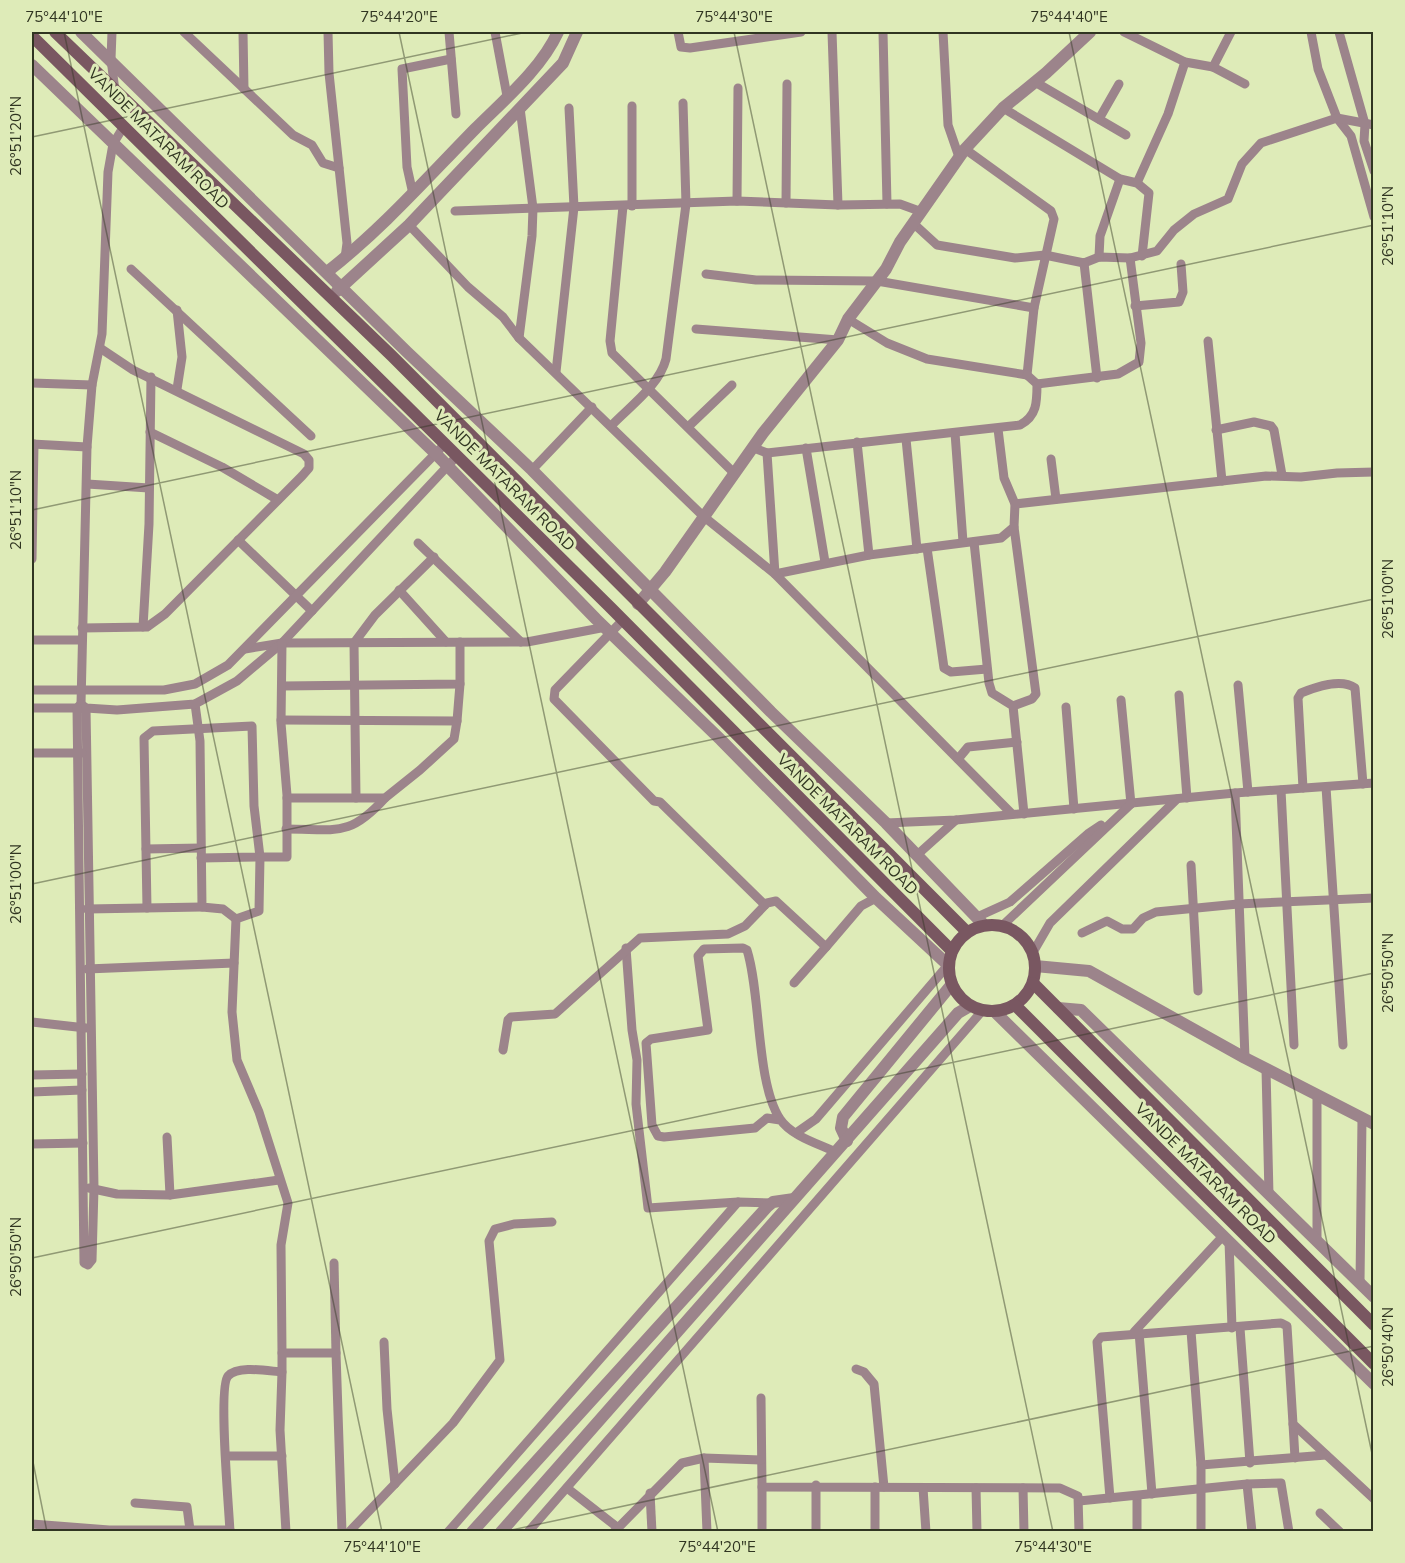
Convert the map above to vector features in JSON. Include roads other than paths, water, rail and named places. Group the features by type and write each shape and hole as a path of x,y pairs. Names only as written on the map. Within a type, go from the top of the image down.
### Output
{"main road":[{"name":"VANDE MATARAM ROAD","path":"55,32 331,296 967,932"},
{"name":"VANDE MATARAM ROAD","path":"32,36 623,620 952,951"},
{"path":"980,921 1002,926 1019,934 1034,960 1033,983 1026,996 1015,1005 989,1011 970,1006 955,992 948,965 952,951 967,932 980,921"},
{"name":"VANDE MATARAM ROAD","path":"1033,983 1374,1325"},
{"name":"VANDE MATARAM ROAD","path":"1015,1005 1374,1364"}],"street":[{"path":"81,32 532,470 650,591 886,823 980,921 1010,902 1089,832 1113,818"},
{"path":"112,32 111,59 116,91"},
{"path":"184,32 293,135 312,145 323,163 339,168"},
{"path":"243,32 244,89"},
{"path":"328,32 329,73 347,243 345,258"},
{"path":"449,32 456,114"},
{"path":"495,32 507,96"},
{"path":"327,272 413,194 507,96 550,47 558,32"},
{"path":"331,296 409,225 563,63 577,32"},
{"path":"678,32 681,47 690,48 801,32"},
{"path":"832,32 838,205"},
{"path":"883,32 887,204"},
{"path":"943,32 948,125 962,153 1051,211 1054,219 1034,308 1027,375"},
{"path":"638,604 650,591 734,473 838,340 848,319 877,281 913,223 962,153 1003,108 1090,32"},
{"path":"1124,32 1185,62 1213,67 1245,84"},
{"path":"1213,67 1231,32"},
{"path":"1311,32 1318,69 1337,118 1351,136 1374,217"},
{"path":"1339,32 1369,124 1364,141 1374,171"},
{"path":"413,194 407,167 402,69 451,59"},
{"path":"1137,183 1168,114 1185,62"},
{"path":"32,65 435,453 876,898 948,965 816,1119 796,1133"},
{"path":"1035,82 1126,135"},
{"path":"786,203 787,84"},
{"path":"1099,119 1119,84"},
{"path":"737,201 738,88"},
{"path":"611,426 649,388 664,368 686,204 683,103"},
{"path":"632,106 627,206 610,341 616,358 734,473"},
{"path":"519,338 532,236 532,208 520,108"},
{"path":"556,372 574,207 569,108"},
{"path":"1003,108 1120,179 1137,183 1149,193 1142,256"},
{"path":"913,223 937,244 1016,258 1045,255 1084,263 1099,258 1142,256 1157,250 1174,230 1194,214 1228,199 1242,164 1261,143 1337,118 1369,124"},
{"path":"81,706 77,753 79,970 84,1263 87,1265 92,1260 94,1188 93,1028 88,753 80,690 87,447 92,385 100,348 108,172 113,144 124,126"},
{"path":"1099,258 1100,236 1120,179"},
{"path":"455,211 737,201 838,205 887,204 911,206 922,212"},
{"path":"409,225 468,287 503,316 519,338 703,516 775,574 1012,814"},
{"path":"848,319 887,343 927,359 1027,375 1037,384 1118,374 1131,369 1139,362 1141,343 1130,258"},
{"path":"1084,263 1097,378"},
{"path":"1136,306 1179,302 1183,292 1182,264"},
{"path":"131,269 311,436"},
{"path":"706,274 756,280 877,281 1034,308"},
{"path":"177,310 182,357 177,389"},
{"path":"696,329 838,340"},
{"path":"1208,341 1222,481"},
{"path":"82,628 143,627 165,614 309,468 309,460 177,389 151,378 100,348"},
{"path":"143,627 151,378"},
{"path":"32,383 92,385"},
{"path":"754,448 766,453 1020,425 1033,417 1037,384"},
{"path":"688,428 732,385"},
{"path":"532,470 592,407"},
{"path":"1216,430 1254,422 1271,426 1282,476"},
{"path":"998,429 1004,478 1016,504 1014,527 1036,694 1032,699 1013,706"},
{"path":"150,432 222,467 278,500"},
{"path":"955,433 963,542"},
{"path":"906,439 917,549"},
{"path":"857,442 869,555"},
{"path":"32,559 33,444 87,447"},
{"path":"32,690 164,690 195,684 228,665 445,444"},
{"path":"806,448 825,562"},
{"path":"766,453 775,574"},
{"path":"32,708 81,706 117,710 195,704 237,681 282,643 457,456"},
{"path":"1051,459 1056,499"},
{"path":"1016,504 1222,481 1374,472"},
{"path":"87,484 149,488"},
{"path":"775,574 825,562 1001,538 1014,527"},
{"path":"238,540 312,611"},
{"path":"974,542 987,669 992,693 1013,706"},
{"path":"418,543 521,642"},
{"path":"927,548 944,668 951,672 987,669"},
{"path":"356,798 357,685 354,643 375,615 434,557"},
{"path":"399,590 447,642"},
{"path":"623,620 609,629 555,690 554,699 654,801 660,802 765,905"},
{"path":"244,650 282,643 521,642 609,629"},
{"path":"32,640 82,640"},
{"path":"286,829 345,829 366,819 385,798 449,744 453,739 457,721 460,642"},
{"path":"146,849 287,857 287,798 281,720 282,643"},
{"path":"282,686 460,684"},
{"path":"886,823 957,820 1234,793 1326,787 1368,783 1355,688 1350,685 1327,684 1301,693 1298,698 1303,788"},
{"path":"1239,685 1248,792"},
{"path":"1179,695 1187,798"},
{"path":"1121,700 1131,804"},
{"path":"195,704 200,730 202,907"},
{"path":"1013,706 1024,814"},
{"path":"1066,707 1074,809"},
{"path":"281,720 457,721"},
{"path":"147,908 144,738 153,730 200,730 252,726 254,806 260,857 259,911 236,919"},
{"path":"958,759 968,747 1017,742"},
{"path":"32,753 88,753"},
{"path":"1326,787 1343,1045"},
{"path":"1281,790 1294,1045"},
{"path":"1234,793 1245,1058"},
{"path":"287,798 385,798"},
{"path":"1177,799 1050,923 1034,960 1089,971 1245,1058 1368,1121 1360,1283"},
{"path":"1002,926 1113,818 1131,804"},
{"path":"917,855 957,820"},
{"path":"1191,865 1198,991"},
{"path":"794,983 861,906 876,898"},
{"path":"1082,933 1107,921 1127,930 1156,912 1238,904 1374,898"},
{"path":"503,1050 508,1020 511,1017 555,1014 640,938 728,934 745,926 765,905 776,901 826,947"},
{"path":"80,908 91,910 202,907 223,909 236,919"},
{"path":"236,919 232,1012 237,1060 259,1112 288,1203 280,1245 282,1353 280,1430 286,1532"},
{"path":"627,948 632,1030 637,1060 636,1104 648,1208 738,1202 790,1204"},
{"path":"780,1120 769,1089 747,950 743,948 704,949 699,952 698,956 708,1030 651,1039 646,1042 652,1125 658,1136 755,1128 768,1118 780,1120 796,1133 836,1152"},
{"path":"79,970 234,963"},
{"path":"847,1141 841,1128 843,1117 952,984"},
{"path":"501,1532 958,1013 970,1006"},
{"path":"1058,1008 1080,1011 1374,1297"},
{"path":"528,1532 989,1011 1374,1384"},
{"path":"32,1022 93,1028"},
{"path":"1266,1069 1269,1195"},
{"path":"32,1075 82,1074"},
{"path":"32,1092 82,1090"},
{"path":"1317,1095 1317,1242"},
{"path":"167,1137 170,1195"},
{"path":"32,1144 83,1143"},
{"path":"84,1188 117,1194 170,1195 279,1180"},
{"path":"447,1532 738,1202"},
{"path":"472,1532 773,1203"},
{"path":"349,1532 453,1423 500,1360 489,1241 495,1229 514,1224 552,1222"},
{"path":"1226,1239 1250,1463"},
{"path":"1152,1494 1136,1332 1226,1239"},
{"path":"334,1263 342,1532"},
{"path":"1110,1498 1097,1342 1101,1337 1136,1332 1191,1331 1281,1323 1287,1326 1307,1319"},
{"path":"1287,1326 1295,1458"},
{"path":"1191,1331 1201,1465 1201,1532"},
{"path":"384,1342 387,1409 395,1484"},
{"path":"282,1353 336,1353"},
{"path":"856,1369 864,1372 874,1384 879,1487 875,1532"},
{"path":"32,1524 109,1531 230,1531 223,1408 225,1381 228,1375 237,1371 282,1372"},
{"path":"761,1398 762,1532"},
{"path":"1293,1424 1374,1499"},
{"path":"1201,1465 1250,1463 1326,1455"},
{"path":"227,1456 282,1456"},
{"path":"567,1488 615,1529 682,1463 704,1458 761,1460"},
{"path":"704,1458 707,1532"},
{"path":"1079,1501 1200,1488 1281,1483 1289,1532"},
{"path":"1247,1484 1252,1532"},
{"path":"816,1485 816,1532"},
{"path":"762,1487 816,1485 1060,1488 1072,1491 1078,1496 1079,1532"},
{"path":"923,1488 926,1532"},
{"path":"976,1488 977,1532"},
{"path":"1023,1488 1024,1532"},
{"path":"650,1493 652,1532"},
{"path":"1137,1496 1137,1532"},
{"path":"135,1503 187,1508 183,1530"},
{"path":"1320,1512 1340,1532"}]}
